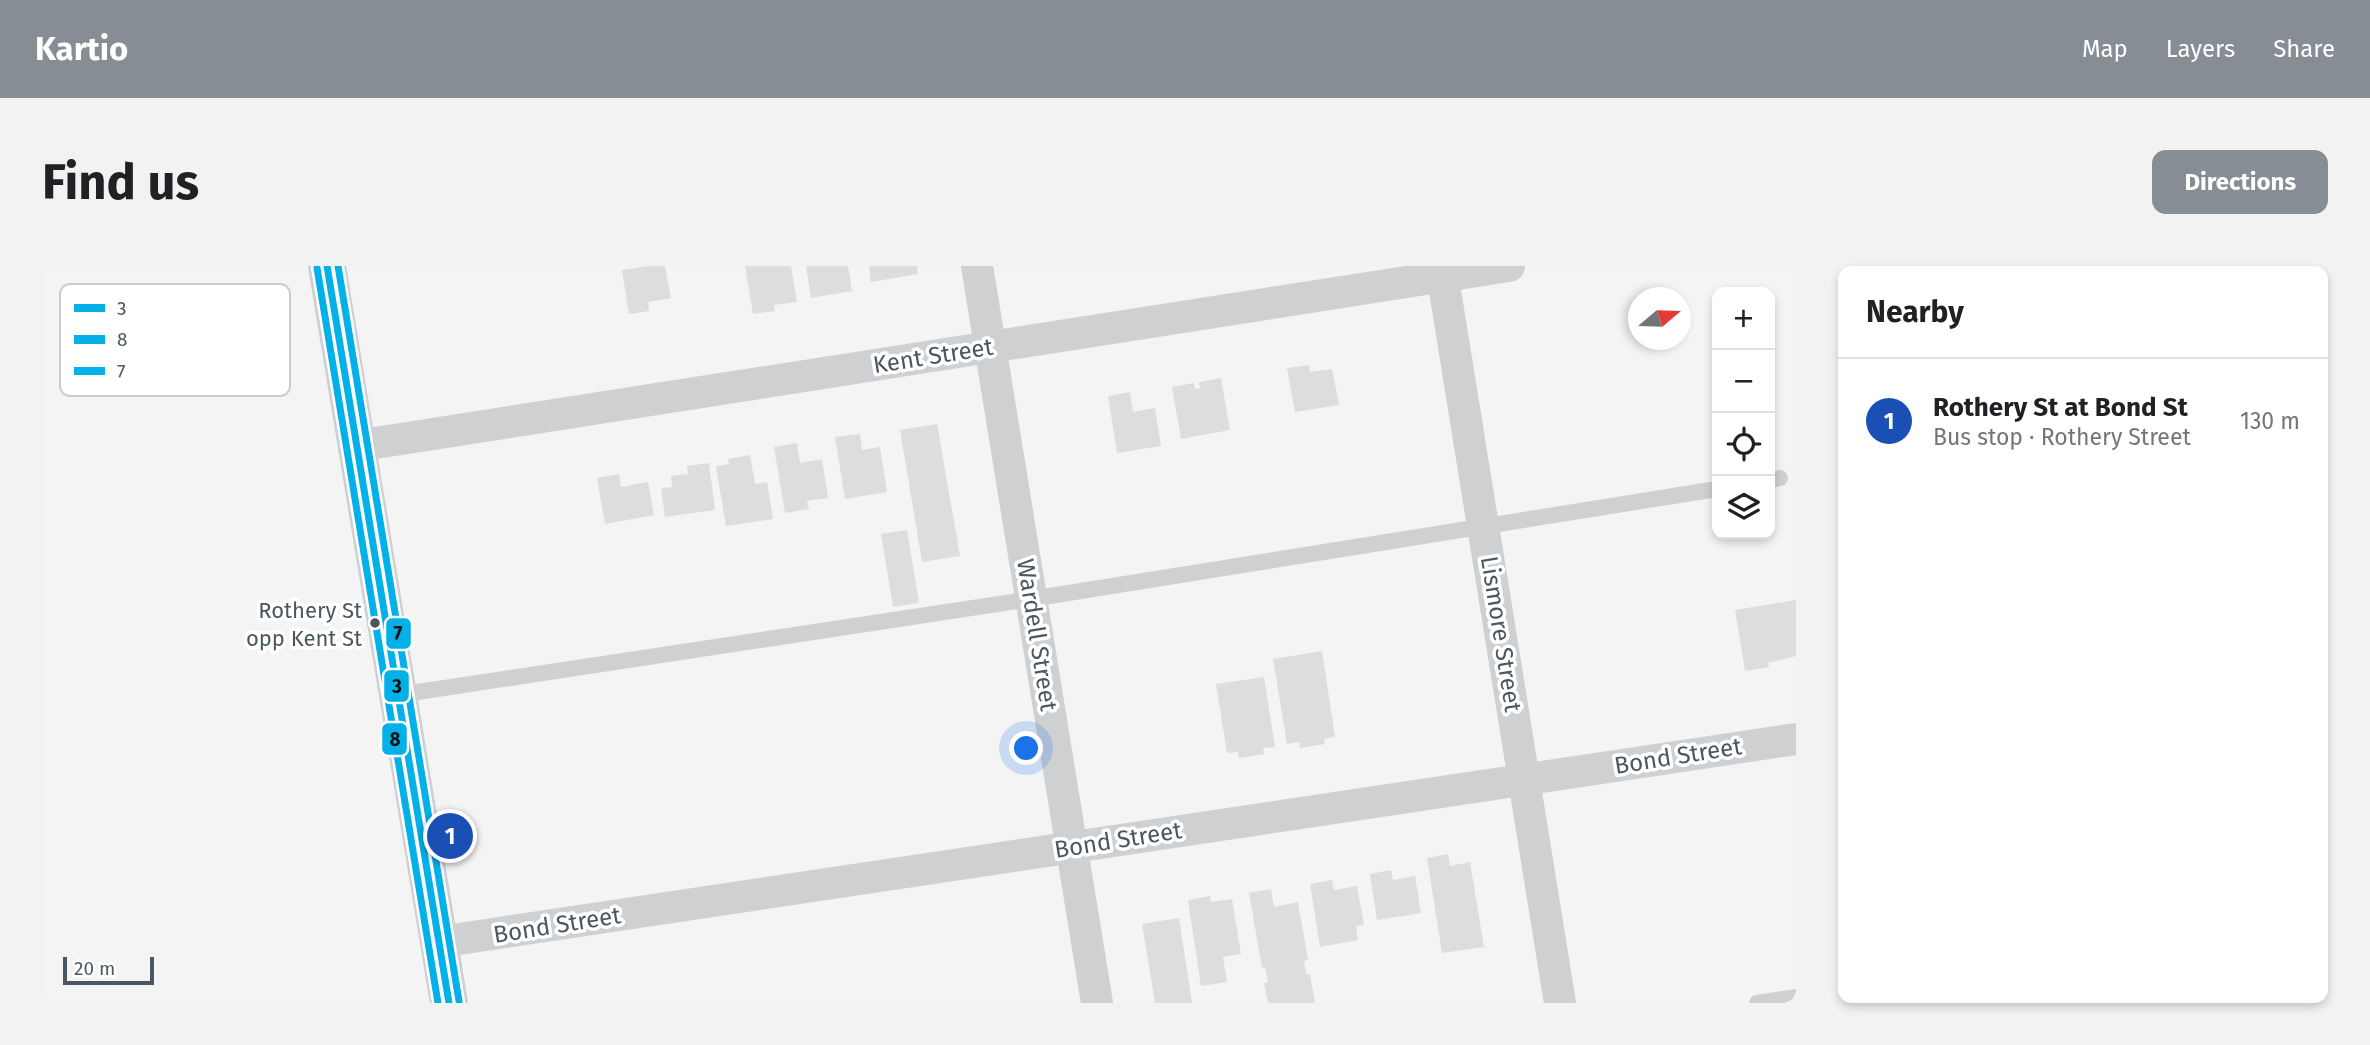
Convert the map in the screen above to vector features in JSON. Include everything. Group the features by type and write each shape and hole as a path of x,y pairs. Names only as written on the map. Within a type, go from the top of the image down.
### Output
{"main road":[{"path":"327,266 449,1003"}],"street":[{"name":"Wardell Street","path":"977,266 1097,1003"},
{"name":"Kent Street","path":"356,446 991,347 1442,271 1509,266"},
{"name":"Lismore Street","path":"1442,271 1560,1003"},
{"name":"Bond Street","path":"439,942 1796,739"}],"lane":[{"path":"398,695 1031,599 1712,490"},
{"path":"1757,1003 1796,997"}],"building":[{"path":"665,266 671,298 648,302 649,311 629,314 622,270"},
{"path":"745,266 791,266 797,302 774,305 775,311 753,314"},
{"path":"806,266 848,266 852,291 811,298"},
{"path":"869,266 917,266 918,274 871,282"},
{"path":"1309,365 1310,372 1332,369 1339,405 1295,412 1287,368"},
{"path":"1221,378 1230,430 1181,439 1172,387 1194,383 1195,389 1200,388 1199,382"},
{"path":"1130,392 1133,412 1155,408 1161,446 1117,453 1108,396"},
{"path":"937,424 960,556 922,562 900,430"},
{"path":"860,434 862,450 880,447 887,492 845,499 835,437"},
{"path":"797,443 800,463 822,459 828,498 807,501 809,509 785,513 774,447"},
{"path":"750,455 755,484 767,482 773,519 726,526 716,466 729,464 728,459"},
{"path":"709,463 715,510 665,517 661,488 672,487 671,476 688,474 687,466"},
{"path":"619,474 621,487 648,482 654,515 605,524 597,478"},
{"path":"907,530 919,603 893,607 881,534"},
{"path":"1796,600 1796,656 1768,663 1769,667 1745,671 1735,610"},
{"path":"1322,651 1335,737 1324,739 1325,744 1300,748 1299,742 1287,744 1273,659"},
{"path":"1264,677 1275,747 1263,748 1264,754 1239,758 1238,752 1227,753 1216,684"},
{"path":"1448,854 1450,866 1470,862 1484,947 1442,953 1427,858"},
{"path":"1391,870 1393,880 1415,876 1421,913 1377,920 1370,874"},
{"path":"1332,880 1334,890 1357,886 1364,925 1356,926 1358,940 1320,947 1310,884"},
{"path":"1271,889 1274,907 1298,902 1308,960 1304,961 1307,975 1310,974 1315,1003 1268,1003 1264,983 1268,982 1265,967 1262,968 1249,893"},
{"path":"1210,896 1211,902 1232,899 1241,954 1223,957 1227,982 1201,986 1188,900"},
{"path":"1179,918 1192,1003 1155,1003 1142,924"}],"transit line":[{"name":"3","path":"327,266 449,1003"},
{"name":"7","path":"338,266 459,1001"},
{"name":"8","path":"317,268 438,1003"}],"place":[{"name":"Rothery St opp Kent St","path":"375,623"},
{"name":"Rothery St at Bond St","path":"450,836"}]}
